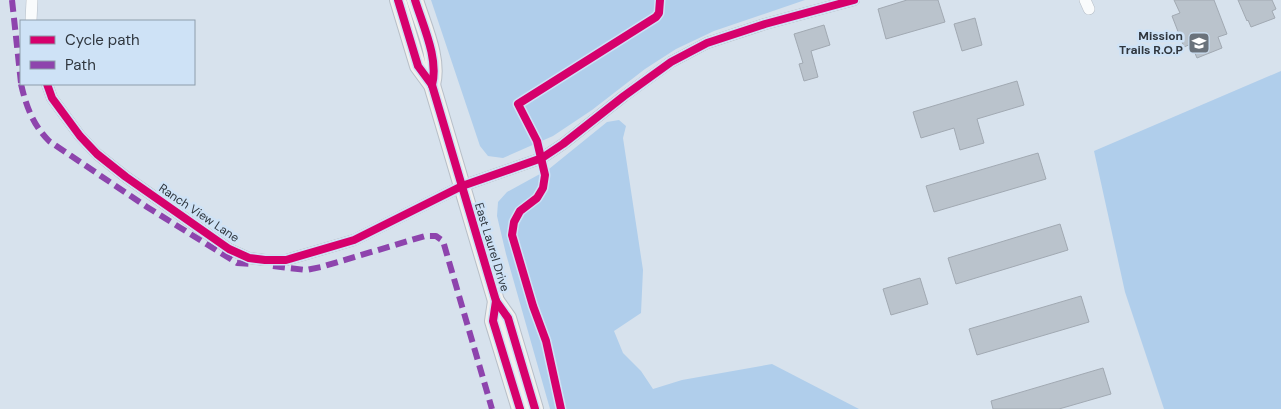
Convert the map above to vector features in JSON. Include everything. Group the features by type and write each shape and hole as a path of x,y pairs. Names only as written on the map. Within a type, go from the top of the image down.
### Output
{"main road":[{"name":"East Laurel Drive","path":"398,0 418,66 432,86 496,301 508,318 535,409"},
{"name":"East Laurel Drive","path":"415,0 434,62 435,76 432,86"},
{"name":"East Laurel Drive","path":"496,301 492,321 520,409"}],"street":[{"path":"32,0 32,20"},
{"name":"Ranch View Lane","path":"47,85 52,98 80,136 126,177 229,249 249,258 286,260 354,240 462,186 542,158 671,62 706,43 765,24 854,0"}],"shaded area":[{"path":"431,0 805,0 714,31 676,49 645,69 592,110 553,136 503,158 488,156 480,146"},
{"path":"1281,71 1281,409 1164,409 1125,292 1094,151"},
{"path":"619,120 626,126 623,138 643,270 641,313 614,331 623,353 641,371 653,389 682,380 772,364 859,409 550,409 506,254 497,216 498,202 507,192 549,169 607,122"}],"building":[{"path":"907,0 938,0 945,22 886,39 878,9"},
{"path":"1174,0 1214,0 1227,34 1218,37 1222,48 1197,58 1191,44 1184,47 1172,16 1180,13"},
{"path":"1238,0 1272,0 1276,9 1272,11 1275,18 1251,27"},
{"path":"975,18 982,45 962,51 954,24"},
{"path":"824,25 830,45 811,51 818,77 804,81 799,64 803,63 794,34"},
{"path":"1017,81 1024,105 977,119 984,143 960,150 954,128 921,138 913,112"},
{"path":"1038,153 1046,179 934,212 926,186"},
{"path":"1060,224 1068,250 956,284 948,258"},
{"path":"920,278 928,304 891,315 883,289"},
{"path":"1081,296 1089,322 977,355 969,329"},
{"path":"1103,368 1111,394 1059,409 993,409 991,401"}],"marked path":[{"path":"12,0 20,74"},
{"path":"21,85 31,115 43,135 49,141 147,207 237,263 253,264"},
{"path":"273,266 306,270 425,236 436,236 443,241 492,409"}],"cycle path":[{"path":"398,0 418,66 432,85 496,301 508,318 535,409"},
{"path":"415,0 432,54 434,75 432,85"},
{"path":"561,409 546,341 533,306 512,235 514,222 520,211 537,198 543,188 545,175 537,141 518,104 656,17 659,13 660,0"},
{"path":"47,85 52,98 80,136 97,154 126,177 229,249 249,258 286,260 354,240 462,186 542,158 671,62 707,43 765,24 854,0"},
{"path":"496,301 493,321 520,409"}],"place":[{"name":"Mission Trails R.O.P","path":"1199,43"}]}
